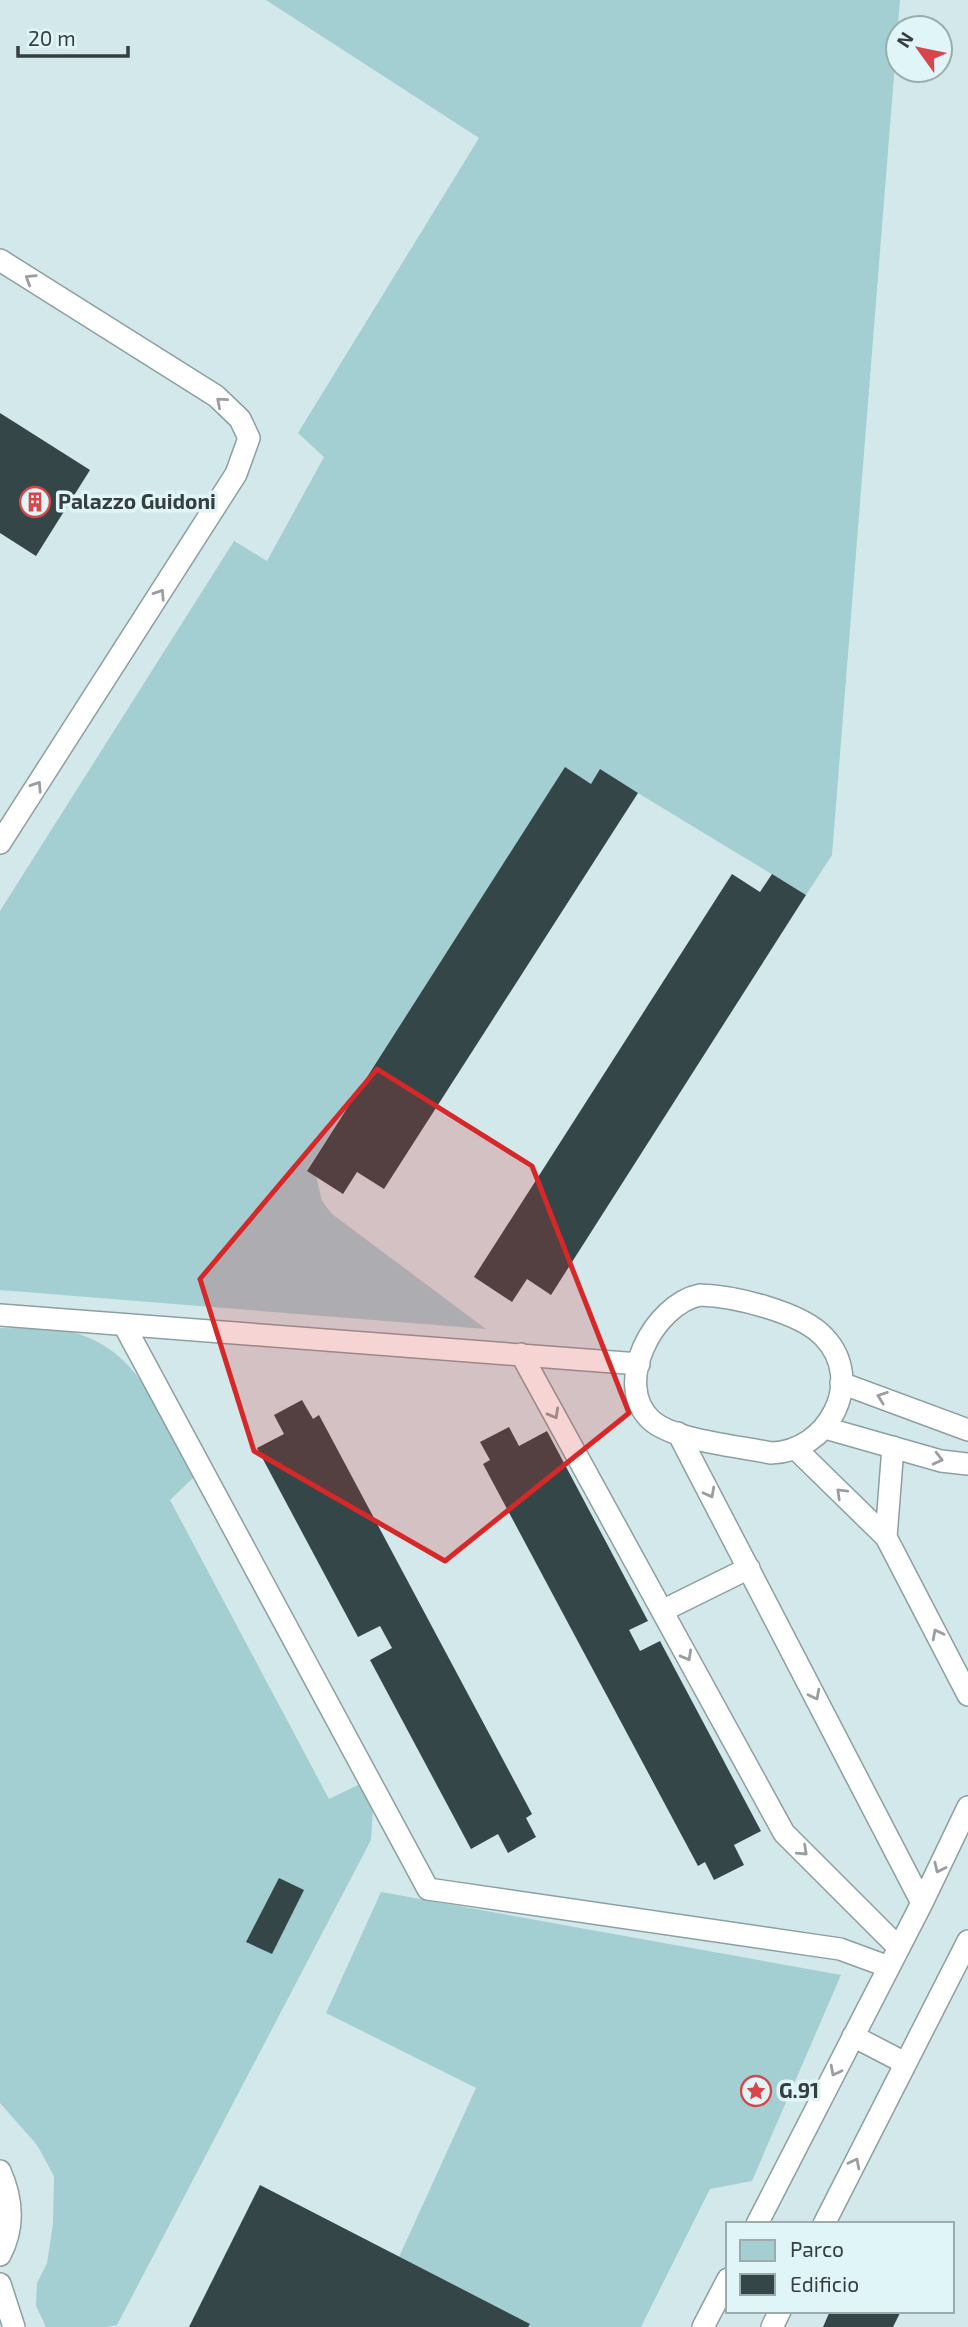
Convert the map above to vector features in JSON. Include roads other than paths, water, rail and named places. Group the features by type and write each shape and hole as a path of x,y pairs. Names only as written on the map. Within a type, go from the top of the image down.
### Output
{"lane":[{"path":"0,260 216,396 240,419 249,438 236,474 0,843"},
{"path":"711,1296 790,1315 808,1324 825,1338 837,1354 842,1369 841,1383 837,1404 825,1428 808,1444 771,1453 678,1433 652,1420 643,1409 636,1386 639,1364 650,1332 662,1317 687,1298 711,1296"},
{"path":"0,1315 639,1364"},
{"path":"124,1325 428,1889 840,1949 889,1967"},
{"path":"521,1354 784,1833 899,1948"},
{"path":"841,1383 968,1430"},
{"path":"825,1428 940,1461 968,1464"},
{"path":"678,1433 922,1903"},
{"path":"886,1536 893,1447"},
{"path":"796,1449 886,1536 968,1695"},
{"path":"662,1611 749,1568"},
{"path":"758,2222 922,1903 968,1807"},
{"path":"825,2222 968,1941"},
{"path":"853,2036 905,2063"},
{"path":"0,2171 10,2202 10,2219 0,2255"},
{"path":"704,2327 726,2283"},
{"path":"0,2284 14,2327"}],"place":[{"name":"Palazzo Guidoni","path":"35,502"},
{"name":"G.91","path":"756,2091"}]}
